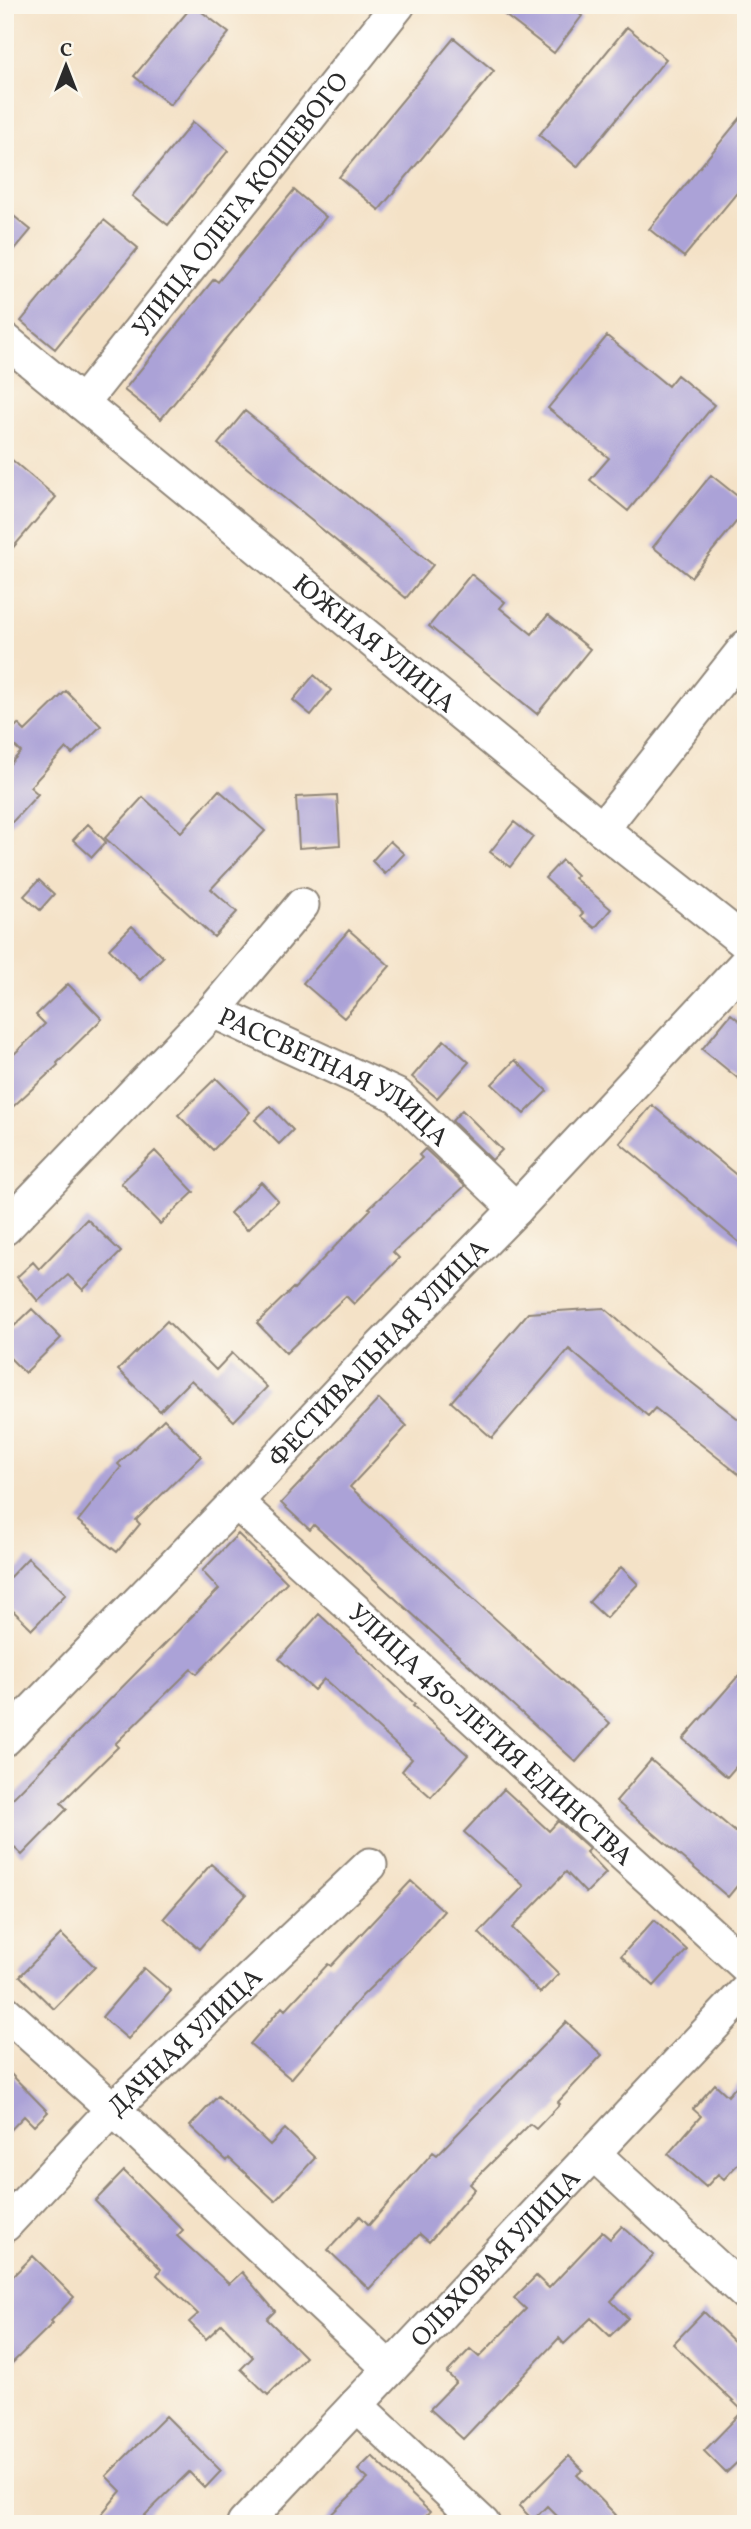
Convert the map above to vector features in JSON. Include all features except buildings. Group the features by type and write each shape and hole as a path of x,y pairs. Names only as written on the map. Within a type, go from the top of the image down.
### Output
{"street":[{"name":"УЛИЦА ОЛЕГА КОШЕВОГО","path":"82,403 398,5"},
{"name":"ЮЖНАЯ УЛИЦА","path":"5,340 602,829 746,943"},
{"path":"602,829 746,647"},
{"path":"213,1012 302,905"},
{"name":"ФЕСТИВАЛЬНАЯ УЛИЦА","path":"5,1739 516,1209 746,963"},
{"name":"РАССВЕТНАЯ УЛИЦА","path":"5,1228 213,1012 398,1096 516,1209"},
{"name":"УЛИЦА 450-ЛЕТИЯ ЕДИНСТВА","path":"236,1502 746,1966"},
{"name":"ДАЧНАЯ УЛИЦА","path":"5,2225 113,2109 370,1865"},
{"name":"ОЛЬХОВАЯ УЛИЦА","path":"244,2524 746,1991"},
{"path":"5,2012 113,2109 390,2369"},
{"path":"594,2154 746,2294"},
{"path":"356,2405 483,2524"}]}
